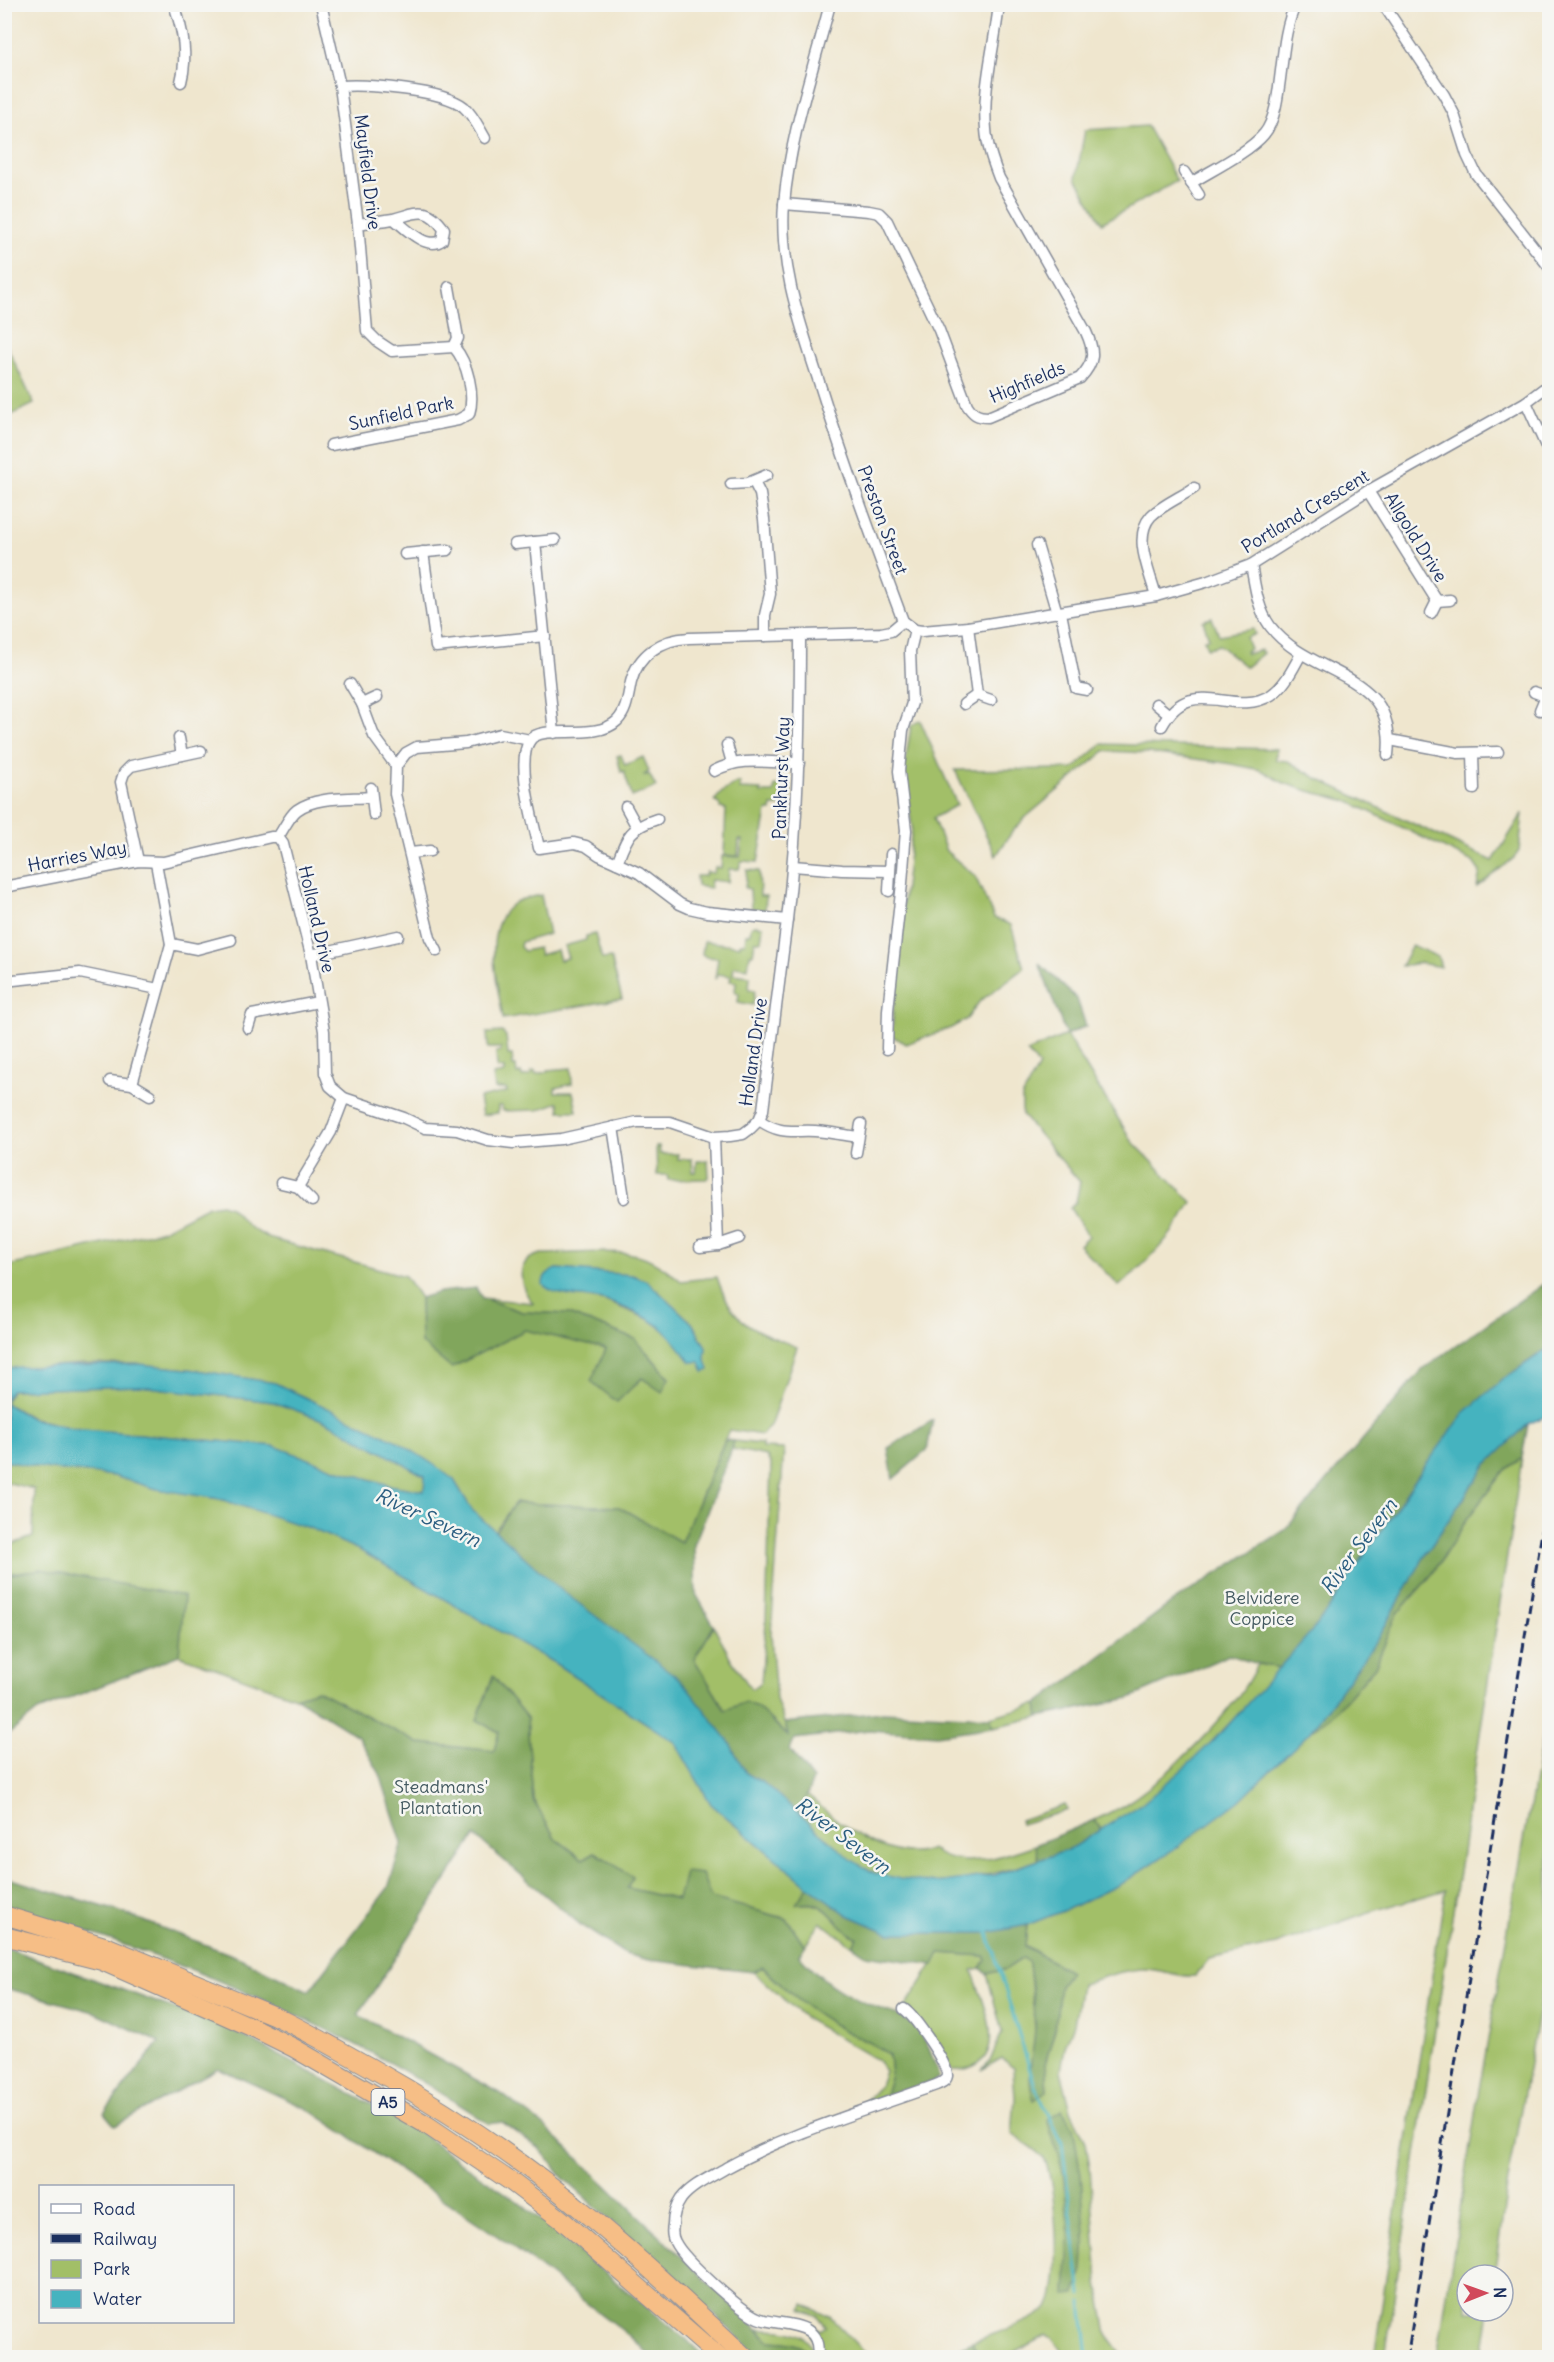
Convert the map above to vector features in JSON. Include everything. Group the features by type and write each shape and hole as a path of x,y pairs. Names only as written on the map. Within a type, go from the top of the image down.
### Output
{"highway":[{"name":"A5","path":"4,1915 108,1947 275,2016 463,2122 515,2158 589,2216 665,2282 746,2358"},
{"name":"A5","path":"4,1936 102,1961 256,2029 294,2048 427,2125 513,2182 562,2220 720,2358"}],"street":[{"path":"174,4 184,35 184,69 181,82"},
{"name":"Mayfield Drive","path":"321,4 340,86 358,224 367,331 392,351 454,347"},
{"name":"Preston Street","path":"830,4 798,123 784,204 784,243 795,308 840,449 903,621"},
{"name":"Highfields","path":"784,204 869,211 879,213 887,221 939,330 967,405 979,417 988,417 1080,378 1092,360 1093,347 999,178 991,155 985,108 999,4"},
{"path":"1191,183 1255,143 1270,126 1285,31 1296,4"},
{"path":"1383,4 1444,95 1454,114 1467,155 1476,174 1550,268"},
{"path":"340,86 362,84 444,98 463,106 484,138"},
{"path":"1184,172 1199,195"},
{"path":"358,224 393,219"},
{"path":"449,287 458,338 454,347"},
{"name":"Sunfield Park","path":"332,445 458,420 469,414 472,404 466,371 454,347"},
{"name":"Portland Crescent","path":"915,630 968,627 1156,596 1206,582 1251,565 1368,491 1526,402 1550,384"},
{"path":"1526,402 1550,455"},
{"path":"731,484 754,482 767,475"},
{"path":"754,482 760,494 764,519 770,594 765,615 765,636"},
{"path":"1156,596 1142,534 1152,515 1194,488"},
{"name":"Allgold Drive","path":"1368,491 1437,601"},
{"path":"1184,495 1190,505"},
{"path":"515,544 555,540"},
{"path":"535,542 554,733"},
{"path":"1037,544 1059,613 1077,690"},
{"path":"405,554 448,550"},
{"path":"423,552 436,647 545,636"},
{"path":"1029,561 1041,558"},
{"path":"1251,565 1263,613 1279,636 1302,654 1360,685 1381,706 1390,740 1388,755"},
{"name":"Allgold Drive","path":"1437,601 1450,600"},
{"name":"Allgold Drive","path":"1431,613 1437,601"},
{"path":"787,920 688,908 652,881 580,844 539,848 525,773 526,751 530,740 543,732 605,730 617,721 624,711 642,660 662,643 683,638 881,633 891,631 903,621 915,630 910,651 912,703 903,730 899,771 906,830 888,1010 887,1049"},
{"path":"968,627 977,695"},
{"name":"Pankhurst Way","path":"787,920 800,763 800,636"},
{"path":"1161,726 1168,714 1182,703 1192,699 1247,701 1271,695 1288,676 1302,654"},
{"path":"350,684 362,704 374,736 396,766"},
{"path":"1534,692 1547,691 1540,710"},
{"path":"977,695 991,700"},
{"path":"964,704 977,695"},
{"path":"362,704 377,698"},
{"path":"1156,704 1168,714"},
{"path":"436,951 430,938 394,794 396,766 406,753 417,747 466,743 500,734 530,740"},
{"path":"179,738 182,755"},
{"path":"1390,740 1438,750 1473,753 1498,752"},
{"path":"727,745 732,763"},
{"path":"138,861 121,782 124,773 131,766 201,751"},
{"path":"1473,753 1474,789"},
{"path":"714,771 746,760 800,763"},
{"path":"132,1084 171,944 156,863 278,837 296,811 318,802 371,792 374,815"},
{"path":"626,807 637,827"},
{"path":"617,863 630,832 657,819"},
{"name":"Holland Drive","path":"278,837 283,844 311,955 324,1031 325,1073 330,1086 344,1098 404,1118 425,1128 457,1130 502,1142 529,1143 561,1139 637,1122 670,1122 714,1137 743,1134 759,1120 763,1110 787,920"},
{"path":"410,853 430,850"},
{"path":"889,891 891,854"},
{"name":"Harries Way","path":"4,887 138,861 156,863"},
{"path":"793,866 890,871"},
{"path":"311,955 398,936"},
{"path":"171,944 197,949 231,940"},
{"path":"4,981 80,973 158,989"},
{"path":"248,1028 252,1015 318,1002"},
{"path":"110,1081 132,1084 150,1095"},
{"path":"298,1186 331,1132 344,1098"},
{"path":"759,1120 769,1127 786,1132 813,1131 858,1137"},
{"path":"856,1153 861,1124"},
{"path":"614,1127 624,1198"},
{"path":"714,1137 718,1245"},
{"path":"281,1183 298,1186 312,1201"},
{"path":"700,1247 718,1245 739,1238"},
{"path":"817,2358 815,2337 808,2331 786,2322 758,2318 737,2304 687,2259 675,2244 673,2236 675,2209 690,2190 757,2151 806,2130 923,2090 945,2079 946,2071 930,2042 917,2020 904,2009"}],"green space":[{"path":"1147,126 1177,181 1102,223 1076,178 1085,130"},
{"path":"4,340 34,404 5,418 4,418"},
{"path":"1212,618 1219,635 1253,629 1255,634 1246,638 1250,649 1246,651 1246,654 1261,650 1263,653 1246,667 1219,645 1207,648 1204,639 1209,638 1203,621"},
{"path":"920,720 957,805 933,818 946,851 975,876 994,918 1011,925 1024,968 979,1002 967,1019 951,1028 906,1044 892,1036 895,972 912,827 904,770 911,726"},
{"path":"1102,744 1276,749 1276,760 1288,761 1318,779 1493,861 1523,813 1519,851 1514,858 1477,887 1480,872 1473,862 1348,801 1284,783 1261,770 1149,753 1105,751 1026,817 1012,832 996,856 955,770 1073,769"},
{"path":"621,755 625,765 643,757 649,771 643,776 649,774 656,787 632,797 624,771 621,772 617,756"},
{"path":"740,783 740,789 761,790 761,793 773,793 775,786 791,787 790,801 781,806 772,806 771,811 767,811 758,862 741,861 739,869 729,869 728,882 711,880 710,888 697,886 696,876 705,876 706,872 714,873 715,867 721,868 722,856 740,857 742,840 739,840 738,856 724,855 726,809 720,808 720,804 714,801 723,791"},
{"path":"747,870 759,871 760,896 766,896 765,910 751,908 750,889 745,888"},
{"path":"541,895 549,934 521,942 520,947 524,951 538,948 540,955 557,950 560,960 568,958 564,946 586,940 586,936 595,934 602,959 611,958 622,999 503,1019 495,973 494,941 497,926 504,913 514,903"},
{"path":"763,926 761,941 755,941 748,968 734,966 733,974 750,976 749,989 755,990 753,1005 738,1002 739,993 735,992 736,982 730,981 731,976 718,974 715,979 718,958 706,957 702,954 704,941 740,946 740,943 745,943 746,934 750,934 751,927"},
{"path":"1412,945 1438,957 1441,967 1420,963 1401,966"},
{"path":"1039,963 1077,999 1086,1026 1066,1035"},
{"path":"502,1032 506,1036 508,1055 512,1055 513,1066 516,1066 517,1074 521,1073 522,1077 531,1075 531,1072 535,1071 535,1074 547,1072 547,1070 571,1068 572,1084 555,1088 555,1092 573,1092 577,1111 560,1111 559,1102 538,1110 503,1111 502,1106 498,1106 498,1113 482,1115 479,1098 507,1092 506,1089 495,1089 493,1075 504,1073 504,1069 497,1068 496,1052 501,1051 501,1048 488,1048 487,1033"},
{"path":"1066,1035 1132,1141 1192,1202 1177,1226 1159,1248 1119,1286 1079,1245 1088,1236 1070,1208 1076,1202 1080,1182 1022,1115 1022,1097 1039,1066 1027,1052"},
{"path":"656,1146 659,1146 660,1154 678,1154 678,1159 692,1159 693,1172 696,1172 697,1161 708,1161 709,1177 668,1180 667,1175 657,1175"},
{"path":"221,1204 230,1207 249,1227 268,1238 405,1276 420,1298 421,1343 451,1368 525,1330 606,1349 635,1386 642,1378 662,1391 669,1377 635,1339 568,1314 522,1312 481,1298 533,1303 524,1289 521,1274 527,1261 542,1254 606,1252 630,1254 652,1261 681,1281 717,1277 730,1306 746,1324 797,1347 771,1424 762,1435 729,1430 681,1542 619,1507 515,1503 495,1531 472,1510 454,1480 275,1383 197,1370 139,1364 82,1364 5,1369 4,1267 163,1230 208,1206","holes":["557,1269 632,1275 647,1281 692,1323 706,1347 705,1357 648,1319 605,1301 559,1293"]},
{"name":"Belvidere Coppice","path":"1549,1280 1549,1347 1502,1380 1420,1473 1318,1624 1281,1668 1229,1655 1130,1698 1039,1717 1037,1704 1171,1603 1285,1530 1423,1369"},
{"path":"476,1288 482,1298 522,1312 568,1314 635,1339 669,1378 662,1392 642,1378 617,1402 591,1381 606,1349 525,1330 451,1368 421,1343 420,1298 440,1292"},
{"path":"140,1386 273,1402 328,1422 425,1476 424,1491 389,1485 333,1468 274,1446 72,1428 30,1417 5,1403 11,1390"},
{"path":"933,1420 927,1450 893,1479 888,1448"},
{"path":"1528,1424 1522,1458 1502,1473 1467,1519 1433,1573 1397,1614 1375,1667 1330,1717 1311,1731 1377,1640 1427,1552 1485,1466"},
{"path":"725,1440 734,1441 732,1449 694,1545 696,1594 714,1626 694,1659 725,1710 746,1702 757,1707 788,1736 785,1723 882,1712 990,1717 993,1727 937,1735 869,1730 795,1739 790,1750 813,1780 799,1814 765,1784 746,1773 728,1740 495,1531 515,1503 619,1507 681,1542"},
{"path":"734,1441 762,1444 762,1448 784,1449 771,1634 776,1699 789,1737 772,1720 725,1710 694,1659 714,1626 731,1659 751,1689 761,1682 766,1623 771,1464 766,1456 732,1449"},
{"path":"1522,1458 1385,2357 1374,2357 1445,1890 1366,1913 1276,1945 1209,1959 1195,1976 1142,1969 1103,1977 1081,1985 1074,2024 1065,2047 1061,2071 1071,2111 1086,2142 1098,2283 1107,2335 1123,2357 1066,2357 1052,2338 1047,2335 1005,2357 979,2357 972,2342 1023,2323 1047,2308 1052,2298 1056,2259 1054,2210 1048,2170 1042,2156 1012,2134 1015,2098 1013,2068 1002,2058 981,2070 990,2061 1002,2032 987,1974 1006,1969 1023,1958 1029,1963 1035,2028 1047,2091 1045,2064 1055,2029 1060,1985 1069,1972 1025,1945 1027,1925 1070,1908 1124,1882 1177,1847 1239,1801 1311,1731 1330,1717 1375,1667 1397,1614 1433,1573 1467,1519 1502,1473"},
{"path":"5,1461 114,1476 157,1489 220,1499 313,1529 361,1551 556,1664 675,1742 711,1804 808,1886 797,1904 814,1904 828,1911 846,1931 857,1937 853,1946 820,1922 805,1946 787,1919 711,1898 679,1900 626,1888 633,1878 595,1852 583,1859 555,1838 533,1800 527,1718 493,1676 477,1720 499,1732 494,1751 418,1743 317,1690 295,1697 179,1655 184,1596 16,1572 5,1575 4,1547 33,1537 34,1489 5,1482"},
{"path":"41,1569 184,1596 179,1655 38,1711 5,1737 5,1575"},
{"path":"1257,1664 1281,1668 1180,1772 1138,1807 1101,1830 1095,1820 1124,1805 1160,1778 1218,1722 1248,1682"},
{"name":"Steadmans' Plantation","path":"493,1676 527,1718 533,1800 555,1838 583,1859 595,1852 633,1877 627,1888 678,1900 685,1872 702,1874 711,1898 787,1919 805,1946 799,1955 823,1979 849,1996 900,2016 920,2032 939,2077 933,2082 885,2095 891,2074 889,2055 819,2015 790,1993 763,1967 753,1972 649,1960 625,1954 582,1926 475,1836 358,2015 500,2093 542,2124 770,2341 799,2345 813,2356 811,2358 759,2357 563,2178 540,2149 502,2122 489,2124 433,2088 375,2055 256,1997 132,1948 5,1906 4,1877 118,1911 240,1958 309,1991 388,1888 402,1843 380,1774 358,1736 295,1697 317,1690 418,1743 494,1751 499,1732 477,1720"},
{"path":"1549,1701 1549,1954 1508,2181 1496,2263 1455,2263 1455,2323 1487,2323 1482,2357 1437,2357 1478,2095"},
{"path":"1037,1704 1039,1717 993,1727 990,1717"},
{"path":"807,1795 848,1828 882,1847 899,1852 916,1853 932,1849 955,1860 969,1861 997,1857 1035,1845 1039,1860 979,1877 958,1880 916,1882 895,1879 864,1868 825,1839 799,1814"},
{"path":"1065,1805 1068,1810 1021,1824 1020,1820"},
{"path":"1095,1820 1101,1830 1068,1850 1039,1860 1035,1845"},
{"path":"808,1886 848,1915 889,1933 987,1933 1027,1925 1025,1946 1070,1972 1060,1985 1055,2029 1045,2064 1047,2091 1034,2100 1031,2091 1030,2073 1035,2021 1029,1963 1023,1958 1006,1969 987,1974 981,1968 986,1959 984,1956 940,1953 934,1965 866,1955 853,1946 857,1937 846,1931 822,1907 816,1904 796,1904"},
{"path":"4,1947 228,2028 412,2126 465,2166 516,2200 687,2340 704,2357 652,2357 627,2334 509,2244 308,2109 218,2068 115,2126 104,2113 159,2042 94,2012 5,1988"},
{"path":"940,1953 984,1956 986,1959 981,1968 972,1970 985,2005 990,2044 986,2055 979,2063 963,2070 952,2070 906,2006"},
{"path":"762,1967 790,1993 819,2015 889,2055 891,2074 885,2095 860,2107 880,2085 885,2071 877,2060 806,2019 753,1972"},
{"path":"1062,2110 1073,2127 1081,2175 1085,2233 1083,2270 1075,2294 1066,2295 1069,2234 1063,2172 1047,2119"},
{"path":"804,2304 830,2317 863,2351 875,2357 821,2357 808,2327 797,2321 807,2321 820,2330 826,2326 818,2316 802,2309"},
{"path":"759,2329 794,2332 808,2340 813,2356 799,2345 770,2341"},
{"path":"972,2342 979,2357 943,2357"}],"water":[{"path":"557,1269 632,1275 647,1281 692,1323 706,1347 705,1357 709,1370 704,1372 700,1362 691,1362 675,1341 658,1325 629,1309 598,1299 565,1295 550,1290 543,1285 545,1276"},
{"name":"River Severn","path":"1550,1347 1549,1415 1528,1424 1485,1466 1427,1552 1377,1640 1311,1731 1239,1801 1177,1847 1124,1882 1070,1908 1027,1925 987,1933 889,1933 848,1915 808,1886 711,1804 675,1742 556,1664 361,1551 312,1529 220,1499 157,1489 114,1476 5,1461 5,1403 30,1418 72,1428 274,1446 333,1468 389,1485 424,1491 425,1476 328,1422 273,1402 140,1386 11,1390 5,1401 5,1369 19,1367 139,1364 197,1370 275,1383 397,1441 454,1480 472,1510 562,1591 681,1680 728,1740 746,1773 765,1784 852,1860 874,1873 936,1883 995,1875 1068,1850 1142,1804 1191,1762 1223,1731 1318,1624 1420,1473 1465,1412 1502,1380"}],"waterway":[{"path":"987,1930 1035,2086 1062,2143 1081,2295"},
{"path":"1082,2302 1088,2358"}],"railway":[{"path":"1407,2358 1550,1483"}]}
